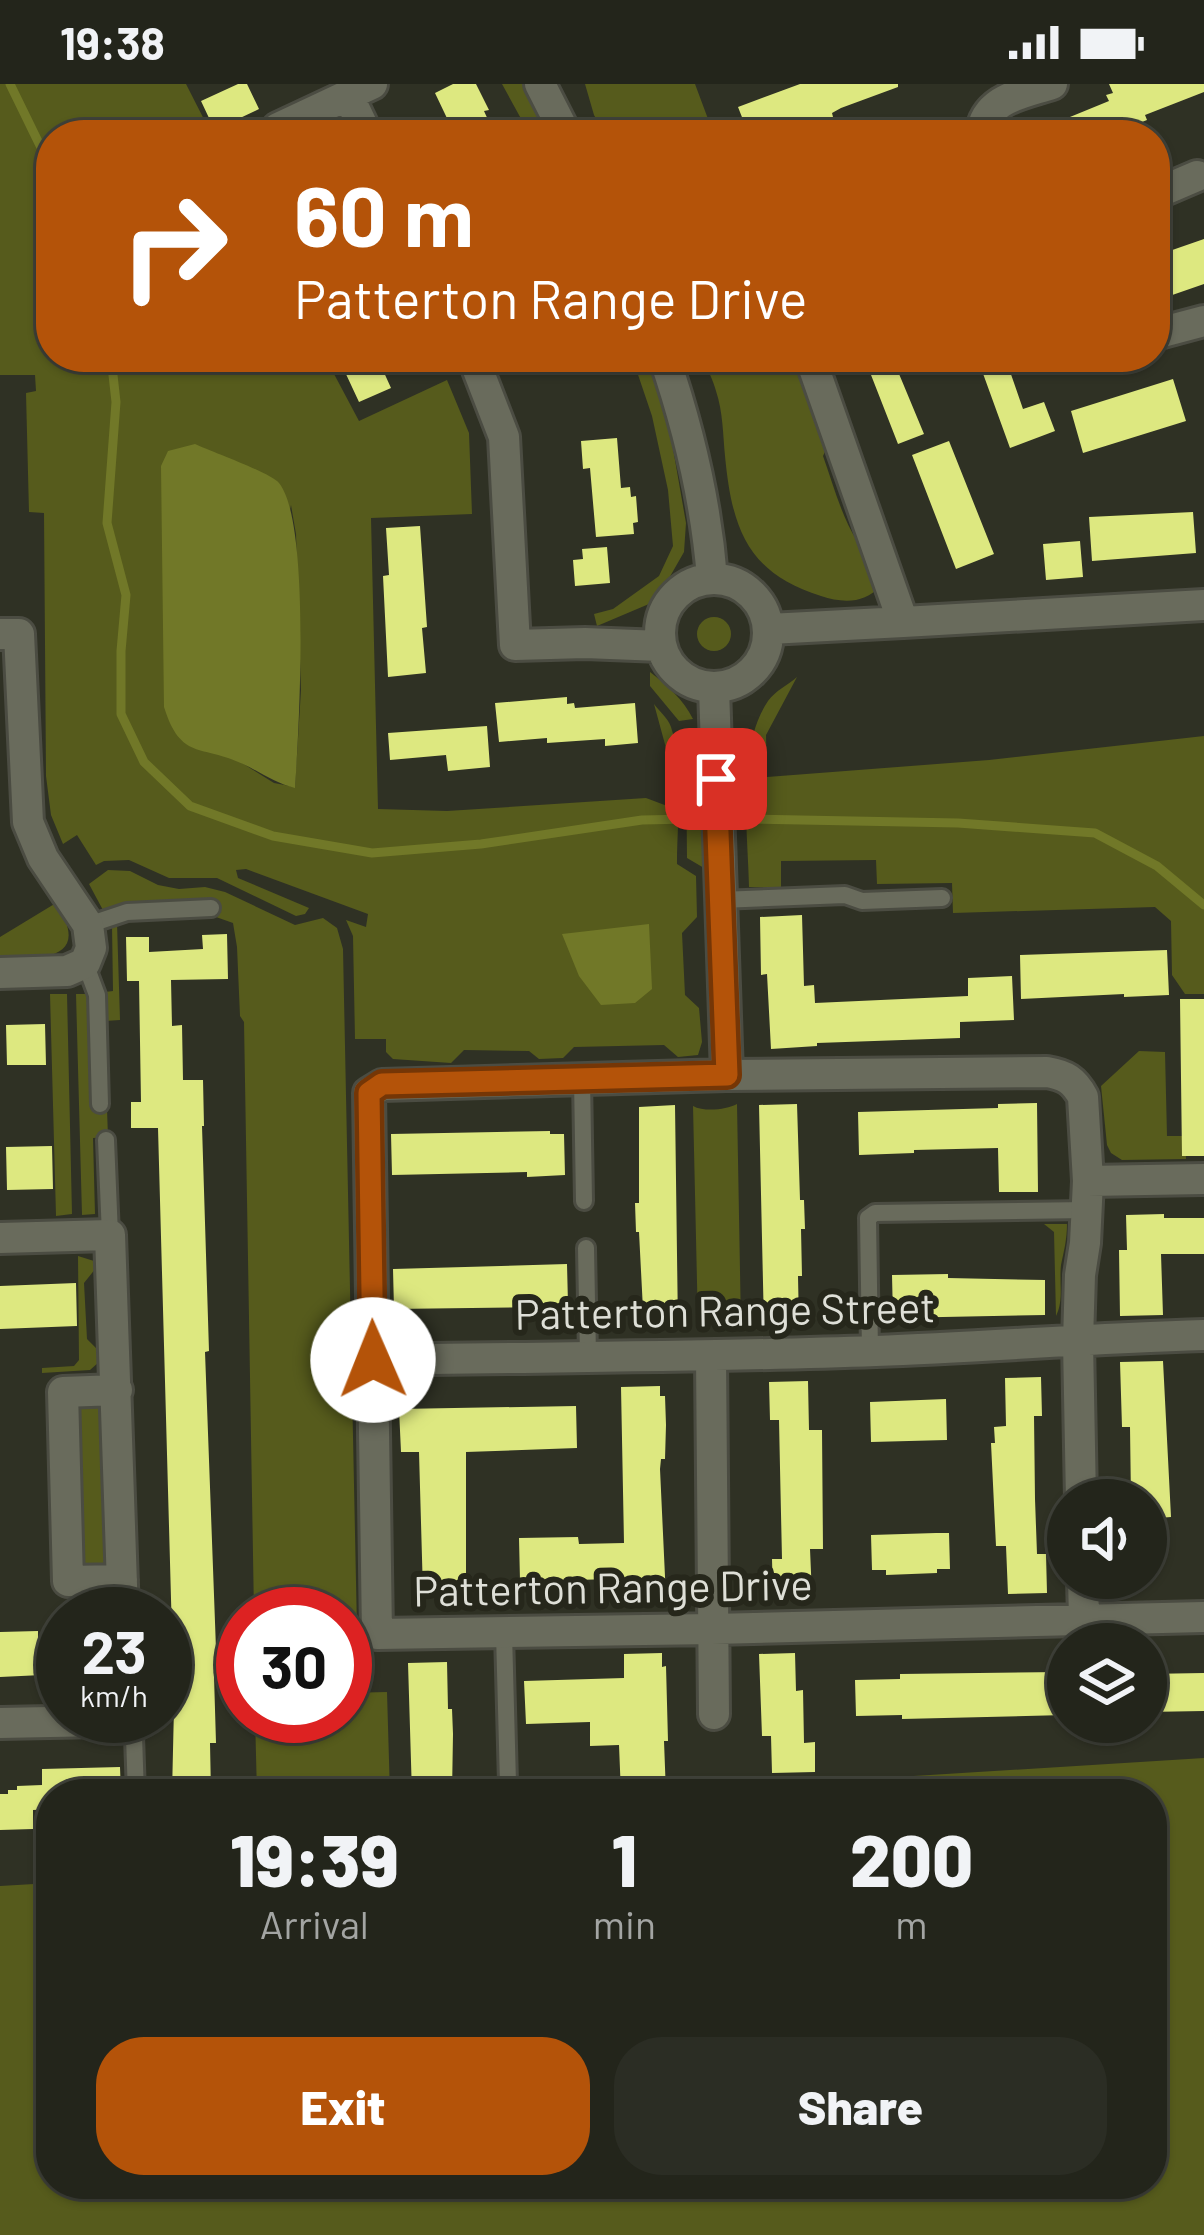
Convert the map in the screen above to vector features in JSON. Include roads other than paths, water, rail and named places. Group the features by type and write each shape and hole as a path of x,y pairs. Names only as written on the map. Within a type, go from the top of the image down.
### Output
{"street":[{"path":"540,84 558,120"},
{"path":"983,120 996,103 1052,84"},
{"path":"295,120 360,90 365,120"},
{"path":"1170,188 1197,176"},
{"path":"1170,330 1204,321"},
{"path":"479,372 504,437 515,645 661,646"},
{"path":"669,372 707,516 712,578"},
{"path":"815,372 903,622"},
{"path":"712,578 744,587 757,599 769,629 760,664 732,686 696,685 680,676 661,646 659,627 665,608 693,582 712,578"},
{"path":"769,629 1204,605"},
{"path":"0,634 19,634 28,822 43,858 88,925 92,948 86,963 67,971 0,973"},
{"path":"714,688 727,1075"},
{"name":"Patterton Range Drive","path":"1081,1479 1078,1341 1088,1196 1083,1097 1066,1076 1047,1072 582,1078 382,1084 369,1093 377,1634 1204,1617"},
{"path":"1088,1196 1204,1179"},
{"path":"0,1238 110,1235 122,1587"},
{"name":"Patterton Range Street","path":"373,1360 711,1356 1204,1335"},
{"path":"711,1356 714,1714"},
{"path":"117,1390 63,1392 64,1439 68,1581 122,1580"},
{"path":"1084,1599 1084,1619"},
{"path":"0,1723 36,1722"}],"lane":[{"path":"719,899 942,898"},
{"path":"88,925 127,912 211,908"},
{"path":"86,963 97,995 100,1104"},
{"path":"582,1078 584,1201"},
{"path":"106,1140 110,1235"},
{"path":"870,1351 868,1218 875,1213 1088,1196"},
{"path":"586,1248 588,1356"},
{"path":"504,1633 508,1779"},
{"path":"134,1743 135,1779"}],"waterway":[{"path":"10,84 36,137"},
{"path":"113,372 116,402 107,523 126,595 121,714 144,762 190,806 273,836 372,853 481,844 642,820 689,819"},
{"path":"744,819 958,823 1095,833 1157,866 1204,905"}]}
